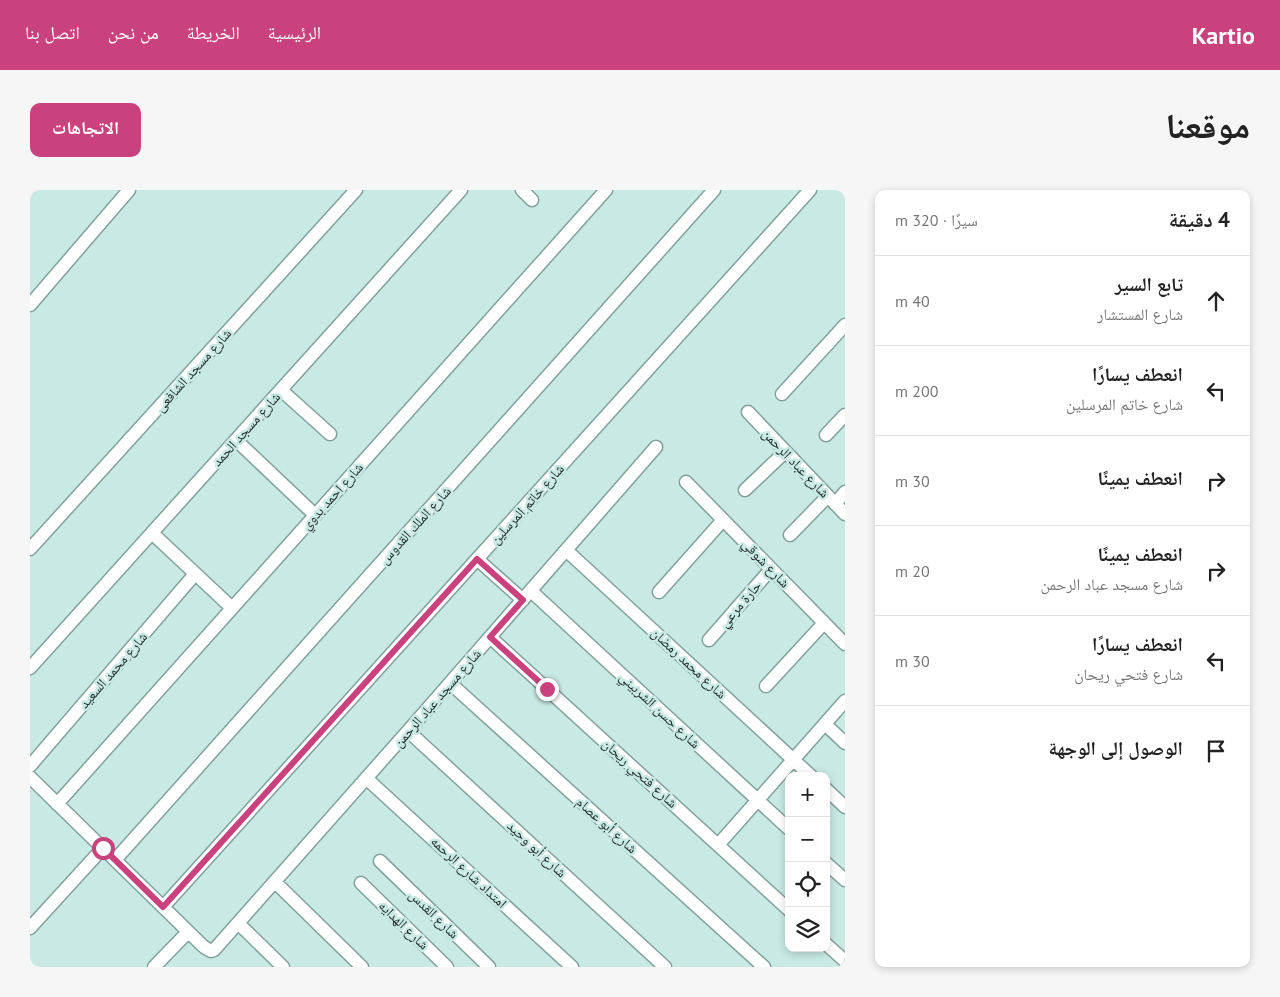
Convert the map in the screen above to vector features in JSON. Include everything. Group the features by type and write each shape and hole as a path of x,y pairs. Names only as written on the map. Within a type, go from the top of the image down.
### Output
{"street":[{"path":"30,305 129,190"},
{"name":"شارع مسجد الشافعى","path":"30,549 356,190"},
{"name":"شارع مسجد الحمد","path":"30,668 461,190"},
{"path":"522,190 532,200"},
{"name":"شارع احمد بدوي","path":"57,804 606,190"},
{"name":"شارع الملك القدوس","path":"115,860 714,190"},
{"name":"شارع خاتم المرسلين","path":"163,907 810,190"},
{"path":"782,394 845,325"},
{"path":"281,390 330,434"},
{"name":"شارع عباد الرحمن","path":"748,412 845,514"},
{"path":"826,435 845,415"},
{"path":"236,440 315,515"},
{"name":"شارع مسجد عباد الرحمن","path":"188,932 207,950 211,951 217,947 656,447"},
{"path":"745,490 785,452"},
{"name":"شارع شوقي","path":"686,482 845,644"},
{"path":"790,535 831,500 845,492"},
{"path":"659,592 723,520"},
{"path":"152,533 232,608"},
{"name":"شارع محمد رمضان","path":"566,550 807,772"},
{"name":"شارع حسن الشربيني","path":"477,559 527,596 785,824"},
{"name":"حارة مرعي","path":"709,640 771,569"},
{"name":"شارع محمد السعيد","path":"30,766 195,574"},
{"path":"766,686 824,622"},
{"name":"شارع فتحي ريحان","path":"490,637 786,907"},
{"name":"شارع أبو عصام","path":"450,683 764,967"},
{"path":"718,845 845,701"},
{"path":"825,724 845,743"},
{"name":"شارع أبو وحيد","path":"408,731 665,967"},
{"path":"30,777 188,932 154,967"},
{"name":"امتداد شارع الرحمه","path":"366,778 572,967"},
{"path":"830,794 845,807"},
{"path":"30,928 103,848"},
{"name":"شارع القدس","path":"380,861 489,967"},
{"path":"830,867 845,880"},
{"path":"275,882 362,967"},
{"name":"شارع الهدايه","path":"361,883 441,965"},
{"path":"238,923 283,967"},
{"path":"830,948 845,961"}],"route":[{"path":"103,848 163,907 477,559 523,600 490,637 547,689"}]}
